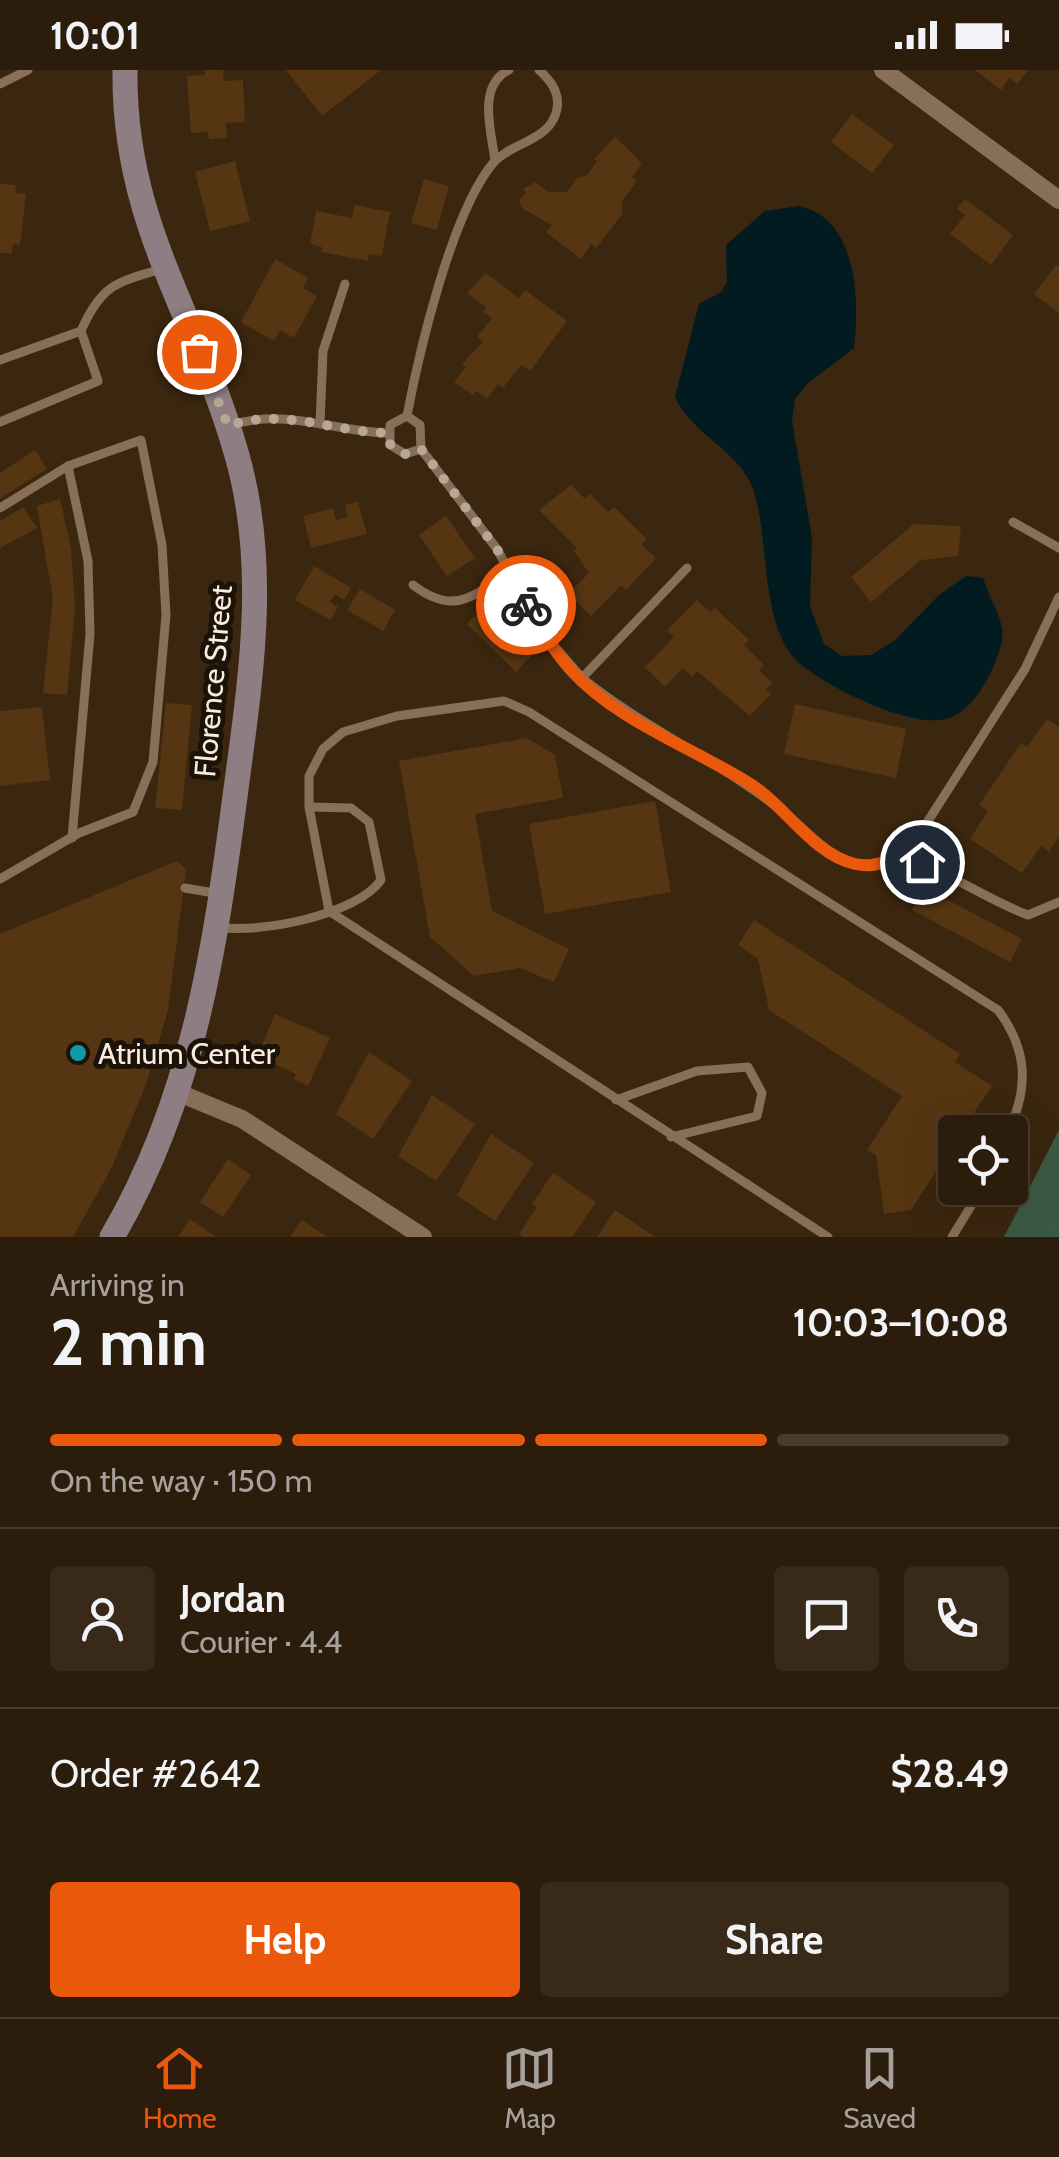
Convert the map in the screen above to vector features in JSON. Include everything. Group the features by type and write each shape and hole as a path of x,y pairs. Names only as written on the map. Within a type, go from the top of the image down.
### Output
{"street":[{"name":"Florence Street","path":"112,1237 144,1182 179,1093 202,1016 218,927 256,598 250,508 228,426 162,269 132,161 125,70"},
{"path":"883,70 1059,200"},
{"path":"179,1093 242,1119 423,1237"}],"lane":[{"path":"0,84 28,70"},
{"path":"495,160 489,95 501,74 509,70"},
{"path":"407,416 424,334 464,221 495,160 550,126 558,108 553,82 539,70"},
{"path":"0,360 81,331 106,289 162,269"},
{"path":"320,424 323,351 345,284"},
{"path":"0,422 98,381 81,331"},
{"path":"228,426 263,416 387,433"},
{"path":"387,433 394,420 407,416"},
{"path":"407,416 420,425 421,449 463,501 542,632 582,678 614,703 754,786 830,852 854,864 876,865 901,855 921,832 1024,669 1059,597"},
{"path":"387,433 396,451 414,453 421,449"},
{"path":"0,508 68,466 141,440 162,546 166,614 153,762 132,812 72,838 0,879"},
{"path":"68,466 88,561 90,634 72,838"},
{"path":"1013,522 1059,548"},
{"path":"582,678 687,568"},
{"path":"413,585 432,599 452,603 476,594 509,572"},
{"path":"828,1237 329,912 309,807 310,776 323,749 343,732 397,716 504,701 529,712 998,1010 1014,1032 1025,1083 1014,1115"},
{"path":"218,927 244,930 329,912 371,894 381,880 369,822 351,808 309,807"},
{"path":"901,855 943,869 999,904 1028,915 1042,913 1059,902"},
{"path":"185,888 222,894"},
{"path":"616,1100 697,1070 748,1067 762,1092 757,1116 671,1138"},
{"path":"952,1237 972,1205"}],"green space":[{"path":"1059,1130 1059,1237 1004,1237 1020,1205 1028,1205 1028,1190"}],"water":[{"path":"799,206 833,226 843,243 855,285 856,307 854,348 807,384 795,399 792,420 812,538 810,606 824,644 842,656 871,655 894,641 939,595 966,576 983,578 1003,634 981,690 952,717 917,719 873,705 799,663 786,647 771,605 753,489 737,463 692,421 675,397 699,304 721,292 727,282 726,245 765,211"}],"building":[{"path":"205,70 223,70 224,81 243,80 245,122 226,123 227,138 209,139 208,132 191,133 187,76 205,75"},
{"path":"286,70 381,70 322,116"},
{"path":"975,70 1028,70 1017,84 1009,78 1001,90"},
{"path":"852,114 894,145 872,173 831,142"},
{"path":"615,137 642,163 632,177 637,181 622,201 623,213 596,248 591,244 581,259 546,232 552,225 523,209 519,201 526,192 523,189 535,182 549,192 567,192 577,178 586,176 597,161 594,159"},
{"path":"235,161 250,221 210,231 195,172"},
{"path":"424,179 449,186 437,230 411,223"},
{"path":"0,184 16,185 15,193 26,194 20,245 13,244 12,254 0,253"},
{"path":"965,199 1013,235 991,265 950,234 965,215 957,209"},
{"path":"354,205 390,212 382,256 369,254 368,261 321,252 322,247 310,244 316,211 352,218"},
{"path":"275,259 308,278 303,288 317,296 294,338 280,330 274,341 241,322"},
{"path":"1056,265 1059,267 1059,313 1034,294"},
{"path":"486,273 519,298 525,290 567,321 530,371 521,365 503,388 498,384 487,399 454,382 466,367 462,364 483,342 477,337 492,318 483,312 487,308 467,293"},
{"path":"35,450 47,469 0,498 0,473"},
{"path":"571,485 585,499 590,494 608,512 614,507 647,539 642,545 656,558 626,590 621,585 591,616 568,594 589,573 574,551 577,548 539,510"},
{"path":"60,499 71,549 75,607 67,695 43,693 53,599 37,506"},
{"path":"358,502 367,534 311,548 303,516 333,508 336,520 348,517 345,505"},
{"path":"23,507 37,528 0,548 0,521"},
{"path":"446,516 475,558 447,576 419,535"},
{"path":"914,524 961,526 958,556 921,560 871,602 851,577"},
{"path":"314,566 351,588 344,600 335,594 330,602 338,607 330,620 295,600"},
{"path":"360,589 395,610 383,631 347,610"},
{"path":"697,600 710,612 715,608 749,640 744,645 764,665 759,670 773,683 766,689 771,694 750,716 697,671 692,677 683,668 665,687 645,667 674,637 667,630"},
{"path":"496,605 542,645 516,672 467,624 481,609 487,615"},
{"path":"166,703 192,705 182,810 155,808"},
{"path":"795,704 906,729 896,778 784,754"},
{"path":"42,707 50,780 0,786 0,711"},
{"path":"1047,719 1059,727 1059,836 1049,852 1041,846 1022,873 970,839 988,811 979,805 1021,743 1027,747"},
{"path":"527,738 555,755 563,798 475,814 492,911 569,949 554,982 520,968 474,976 430,937 399,761"},
{"path":"655,801 671,892 545,914 529,824"},
{"name":"Atrium Center","path":"177,861 186,869 168,1010 146,1084 112,1167 73,1237 0,1237 0,934"},
{"path":"923,887 1022,939 1010,962 912,910"},
{"path":"754,920 960,1054 955,1062 992,1086 972,1115 938,1115 938,1168 911,1210 884,1214 876,1155 867,1150 902,1096 769,1010 758,959 738,945"},
{"path":"275,1014 330,1038 308,1086 294,1079 296,1074 257,1056"},
{"path":"369,1052 412,1081 373,1139 336,1114"},
{"path":"432,1095 475,1124 436,1181 398,1156"},
{"path":"491,1134 534,1163 495,1221 457,1195"},
{"path":"228,1159 251,1175 223,1217 200,1202"},
{"path":"553,1173 596,1202 572,1237 523,1237 519,1234 537,1207 532,1204"},
{"path":"615,1210 655,1237 597,1237"},
{"path":"190,1219 216,1237 178,1237"},
{"path":"302,1220 327,1237 290,1237"}],"way so far":[{"path":"199,352 228,426 263,416 299,418 342,430 387,433 390,444 405,454 421,449 497,549 526,605"}],"place":[{"name":"Atrium Center","path":"78,1053"}],"route":[{"path":"526,605 572,672 614,703 754,786 830,852 854,864 876,865 901,855 922,862"}]}
